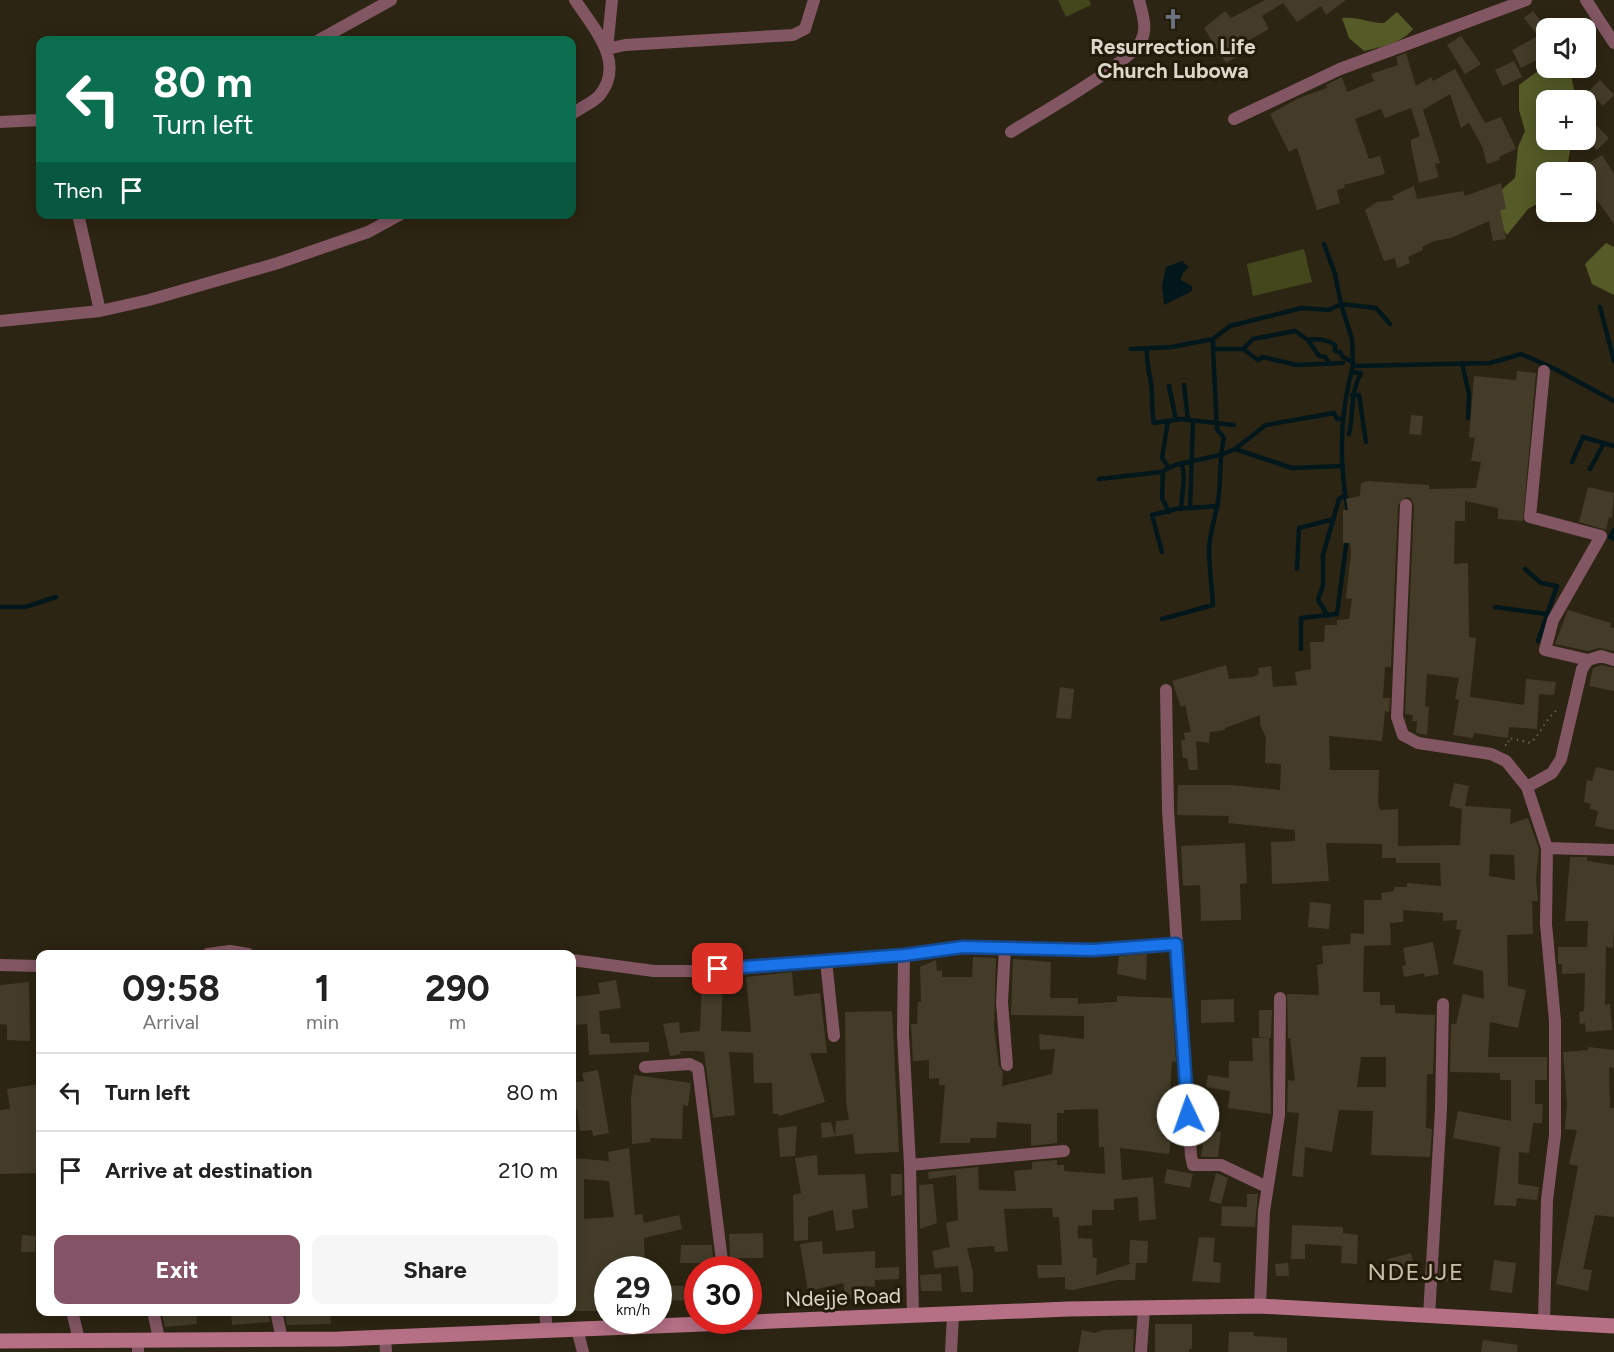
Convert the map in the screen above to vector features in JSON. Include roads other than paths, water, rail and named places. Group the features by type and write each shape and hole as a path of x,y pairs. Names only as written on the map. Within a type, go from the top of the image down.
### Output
{"street":[{"path":"327,36 391,0"},
{"path":"575,0 607,49"},
{"path":"576,111 599,96 607,80 610,64 607,49 612,0"},
{"path":"607,49 625,45 793,35 805,29 814,0"},
{"path":"1011,132 1105,72 1142,41 1144,22 1139,0"},
{"path":"1234,119 1340,69 1526,0"},
{"path":"1586,0 1614,43"},
{"path":"0,122 36,120"},
{"path":"79,219 100,311"},
{"path":"0,321 100,311 149,300 278,263 368,232 392,219"},
{"path":"1544,370 1530,517 1601,536 1552,621 1545,651 1588,660 1601,656 1614,660"},
{"path":"1406,505 1396,717 1402,735 1419,743 1491,754 1506,761 1527,787 1547,848 1546,924 1555,1021 1555,1135 1547,1200 1544,1322"},
{"path":"1527,787 1552,773 1561,759 1582,669 1588,660"},
{"path":"1166,690 1168,810 1193,1165 1221,1165 1267,1186"},
{"path":"1547,848 1614,850"},
{"path":"576,961 654,971 696,971 904,955 963,947 1093,950 1176,944"},
{"path":"1005,947 1002,1002 1007,1065"},
{"path":"904,955 903,1034 910,1165 913,1316"},
{"path":"826,961 834,1036"},
{"path":"0,965 36,966"},
{"path":"1260,1306 1267,1186 1276,1148 1279,1115 1280,998"},
{"path":"1429,1316 1441,1109 1443,1004"},
{"path":"645,1067 690,1064 698,1068 721,1256"},
{"path":"910,1165 1064,1150"},
{"name":"Ndejje Road","path":"762,1320 1260,1306 1614,1326"},
{"path":"1140,1352 1144,1308"},
{"path":"73,1316 79,1340"},
{"path":"154,1316 159,1339"},
{"path":"277,1316 282,1339"},
{"path":"546,1316 547,1330"},
{"path":"951,1352 953,1316"},
{"name":"Ndejje Road","path":"0,1341 79,1340 138,1345 159,1339 282,1339 386,1344 547,1330 684,1323"},
{"path":"577,1329 583,1352"}],"water":[{"path":"1182,261 1189,267 1183,273 1181,280 1192,286 1192,291 1164,305 1162,286 1166,267"}],"waterway":[{"path":"1324,244 1335,274 1341,304 1376,308 1390,324"},
{"path":"1131,349 1172,347 1213,339 1230,326 1302,308 1329,310 1341,304 1352,339 1353,366 1490,363 1521,354 1553,368 1614,401"},
{"path":"1600,307 1614,361"},
{"path":"1243,349 1253,339 1295,331 1308,340 1319,356 1325,357 1330,364"},
{"path":"1213,339 1213,349 1243,349 1258,360 1263,357 1297,365 1343,363"},
{"path":"1308,340 1315,339 1332,343 1335,345 1335,351 1340,352 1343,357 1352,362"},
{"path":"1147,348 1154,423 1181,419 1234,425"},
{"path":"1162,619 1213,605 1209,549 1219,494 1224,438 1217,429 1213,349"},
{"path":"1462,363 1469,394 1468,418"},
{"path":"1349,516 1343,479 1342,442 1345,404 1353,366"},
{"path":"1349,434 1354,395 1361,373 1351,372"},
{"path":"1184,385 1188,420"},
{"path":"1169,386 1176,420"},
{"path":"1352,395 1359,395 1366,442"},
{"path":"1099,479 1161,472 1175,465 1220,455 1235,449 1266,425 1334,413 1337,419 1342,419"},
{"path":"1168,421 1162,458 1169,468"},
{"path":"1190,508 1193,421"},
{"path":"1572,462 1583,437 1614,446"},
{"path":"1590,469 1604,443"},
{"path":"1235,449 1292,468 1343,466"},
{"path":"1181,509 1184,478 1182,463"},
{"path":"1163,471 1162,498 1169,512"},
{"path":"1328,616 1318,600 1323,585 1323,555 1339,499 1344,496"},
{"path":"1162,552 1152,515 1176,509 1218,506"},
{"path":"1297,569 1299,528 1334,519"},
{"path":"1614,530 1610,537 1614,539"},
{"path":"1301,649 1301,618 1337,614 1347,539"},
{"path":"1525,569 1541,583 1557,586 1538,641"},
{"path":"0,607 25,607 56,597"},
{"path":"1495,607 1546,614"}],"place":[{"name":"Resurrection Life Church Lubowa","path":"1173,19"}],"district":[{"name":"NDEJJE","path":"1416,1271"}]}
